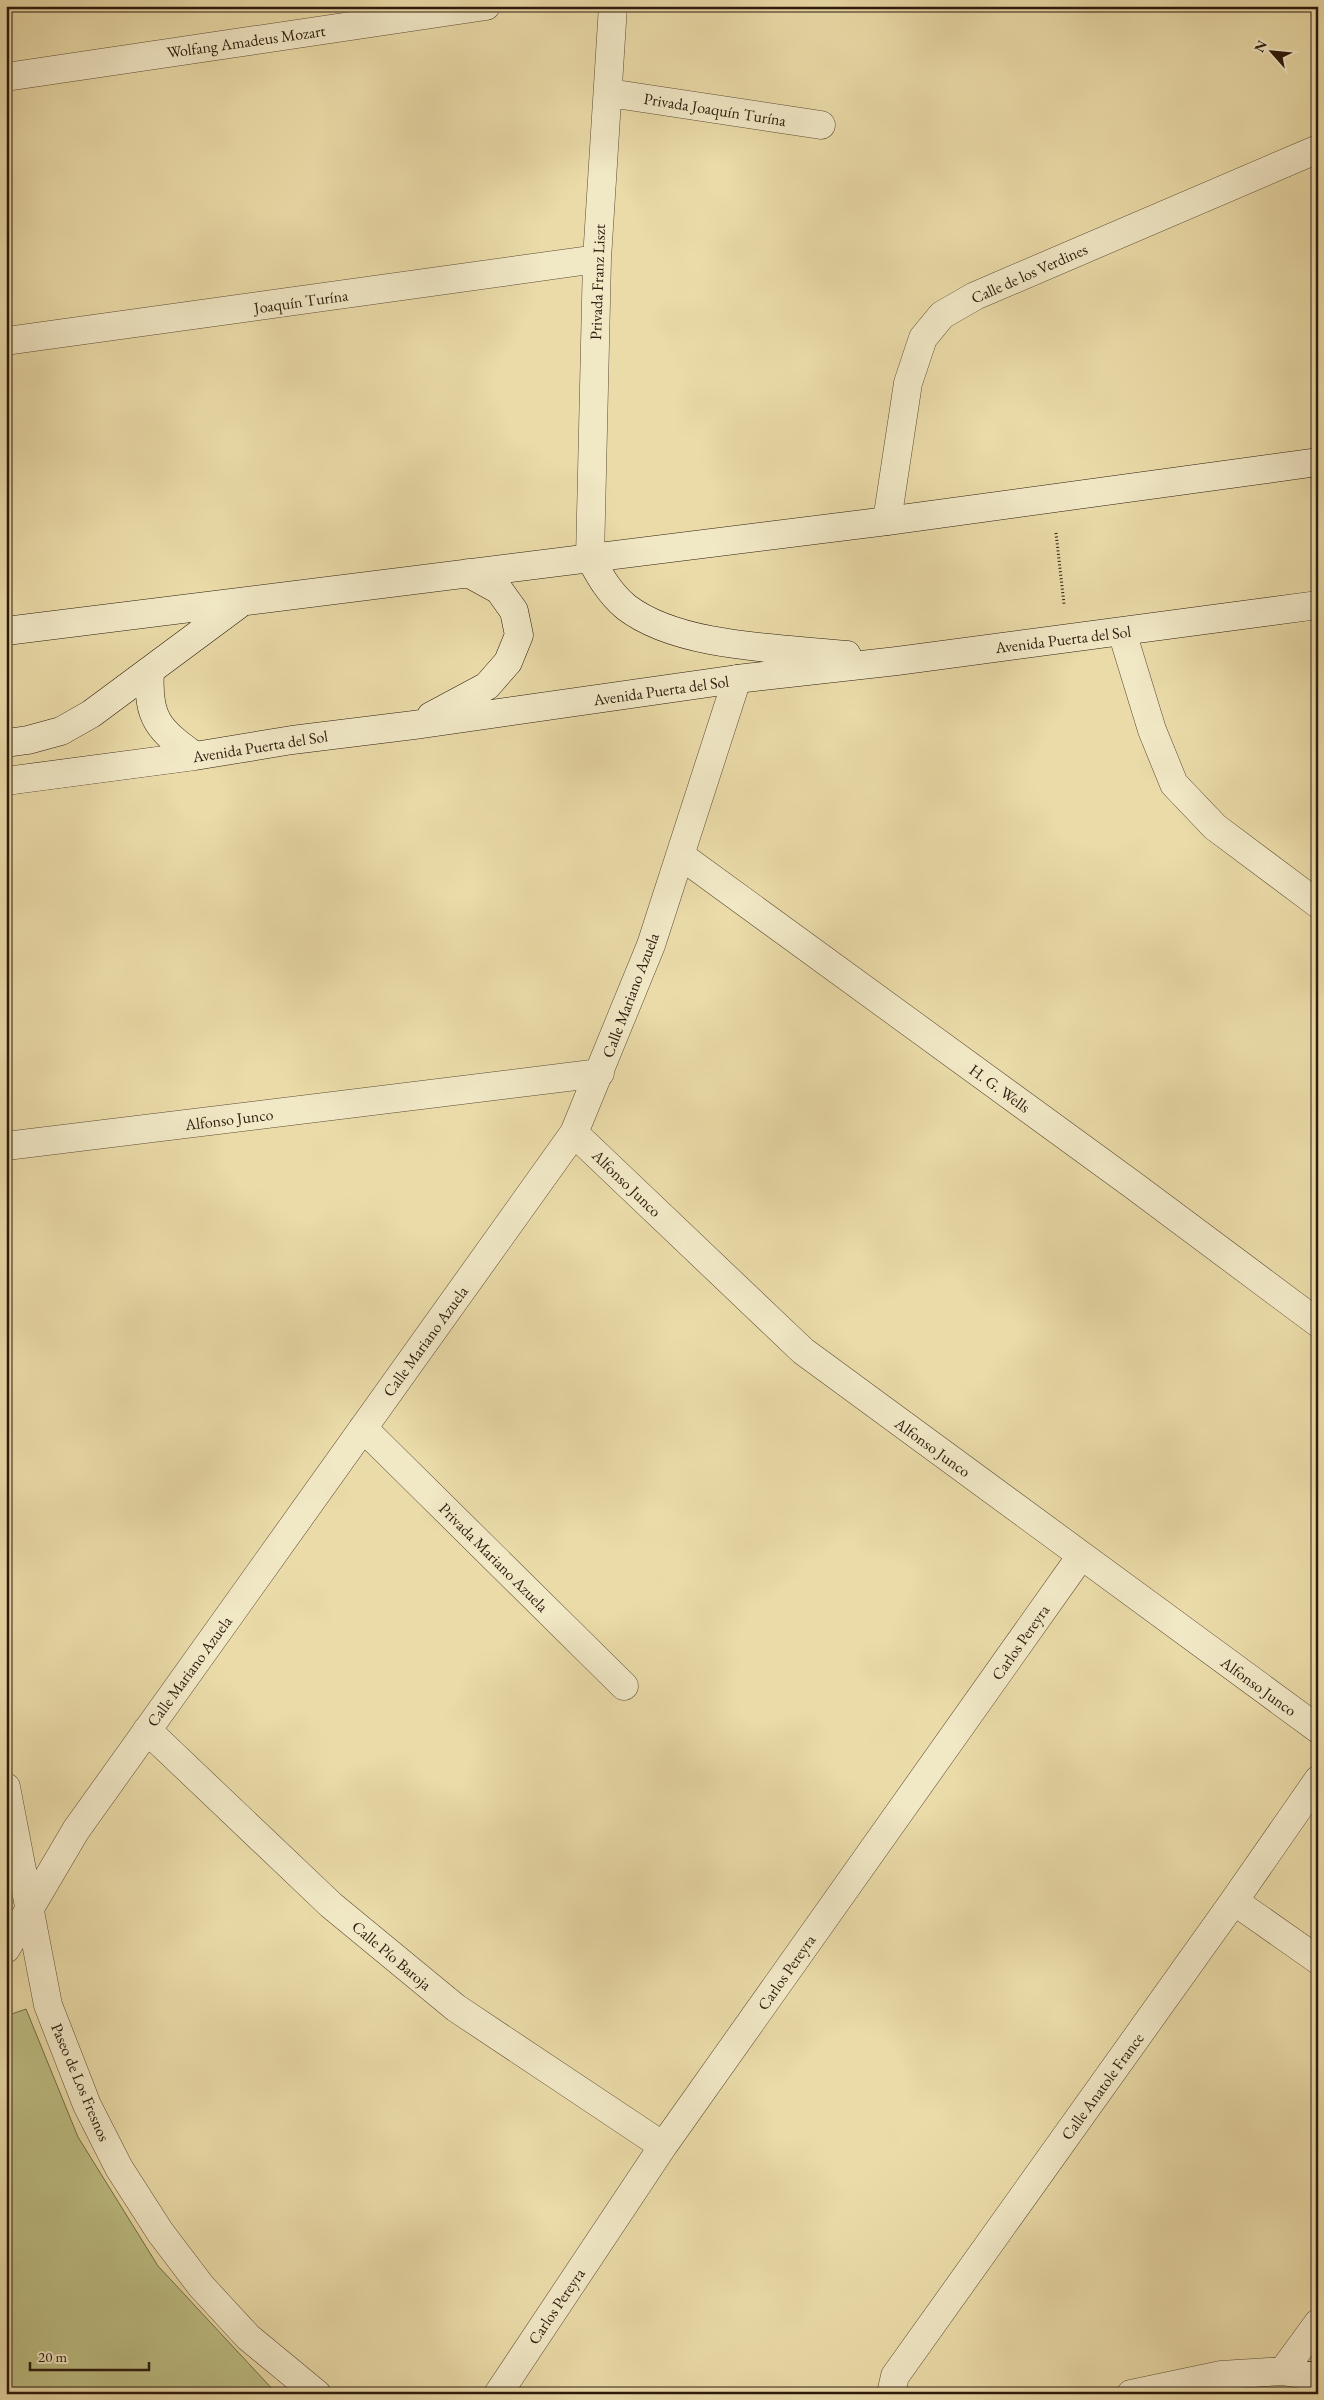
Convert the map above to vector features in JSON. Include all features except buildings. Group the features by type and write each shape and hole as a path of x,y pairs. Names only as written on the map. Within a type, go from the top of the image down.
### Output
{"street":[{"name":"Wolfang Amadeus Mozart","path":"6,76 486,6"},
{"name":"Privada Franz Liszt","path":"590,558 597,259 613,6"},
{"name":"Privada Joaquín Turína","path":"609,93 822,125"},
{"name":"Calle de los Verdines","path":"887,521 908,383 923,338 942,315 975,296 1318,149"},
{"name":"Joaquín Turína","path":"6,341 597,259"},
{"path":"6,631 887,521 1318,462"},
{"path":"590,558 606,587 626,607 659,626 704,639 897,661"},
{"path":"414,725 487,686 508,662 519,635 514,611 499,590 468,573"},
{"path":"6,743 28,740 61,731 91,714 244,601"},
{"name":"Avenida Puerta del Sol","path":"6,781 737,679 897,661 1318,605"},
{"path":"1122,632 1152,730 1174,784 1215,827 1318,904"},
{"path":"150,672 148,695 154,717 169,737 195,756"},
{"name":"Calle Mariano Azuela","path":"6,1949 76,1830 574,1133 651,946 737,679"},
{"name":"H. G. Wells","path":"680,855 1133,1185 1318,1323"},
{"name":"Alfonso Junco","path":"6,1146 600,1072"},
{"name":"Alfonso Junco","path":"574,1133 803,1351 1318,1729"},
{"name":"Privada Mariano Azuela","path":"363,1428 624,1686"},
{"name":"Carlos Pereyra","path":"498,2394 663,2146 1081,1556"},
{"name":"Calle Pío Baroja","path":"147,1730 332,1905 456,2008 663,2146"},
{"name":"Calle Anatole France","path":"891,2394 895,2376 1234,1901 1318,1780"},
{"name":"Paseo de Los Fresnos","path":"6,1787 48,2005 87,2105 119,2168 160,2232 201,2286 248,2337 317,2394"},
{"path":"1234,1901 1318,1960"},
{"path":"1283,2371 1318,2323"},
{"path":"1131,2394 1221,2375 1283,2371 1318,2377"}],"path":[{"path":"1053,498 1068,639"}],"green space":[{"path":"26,2009 78,2137 158,2266 277,2394 6,2394 6,2016"}]}
